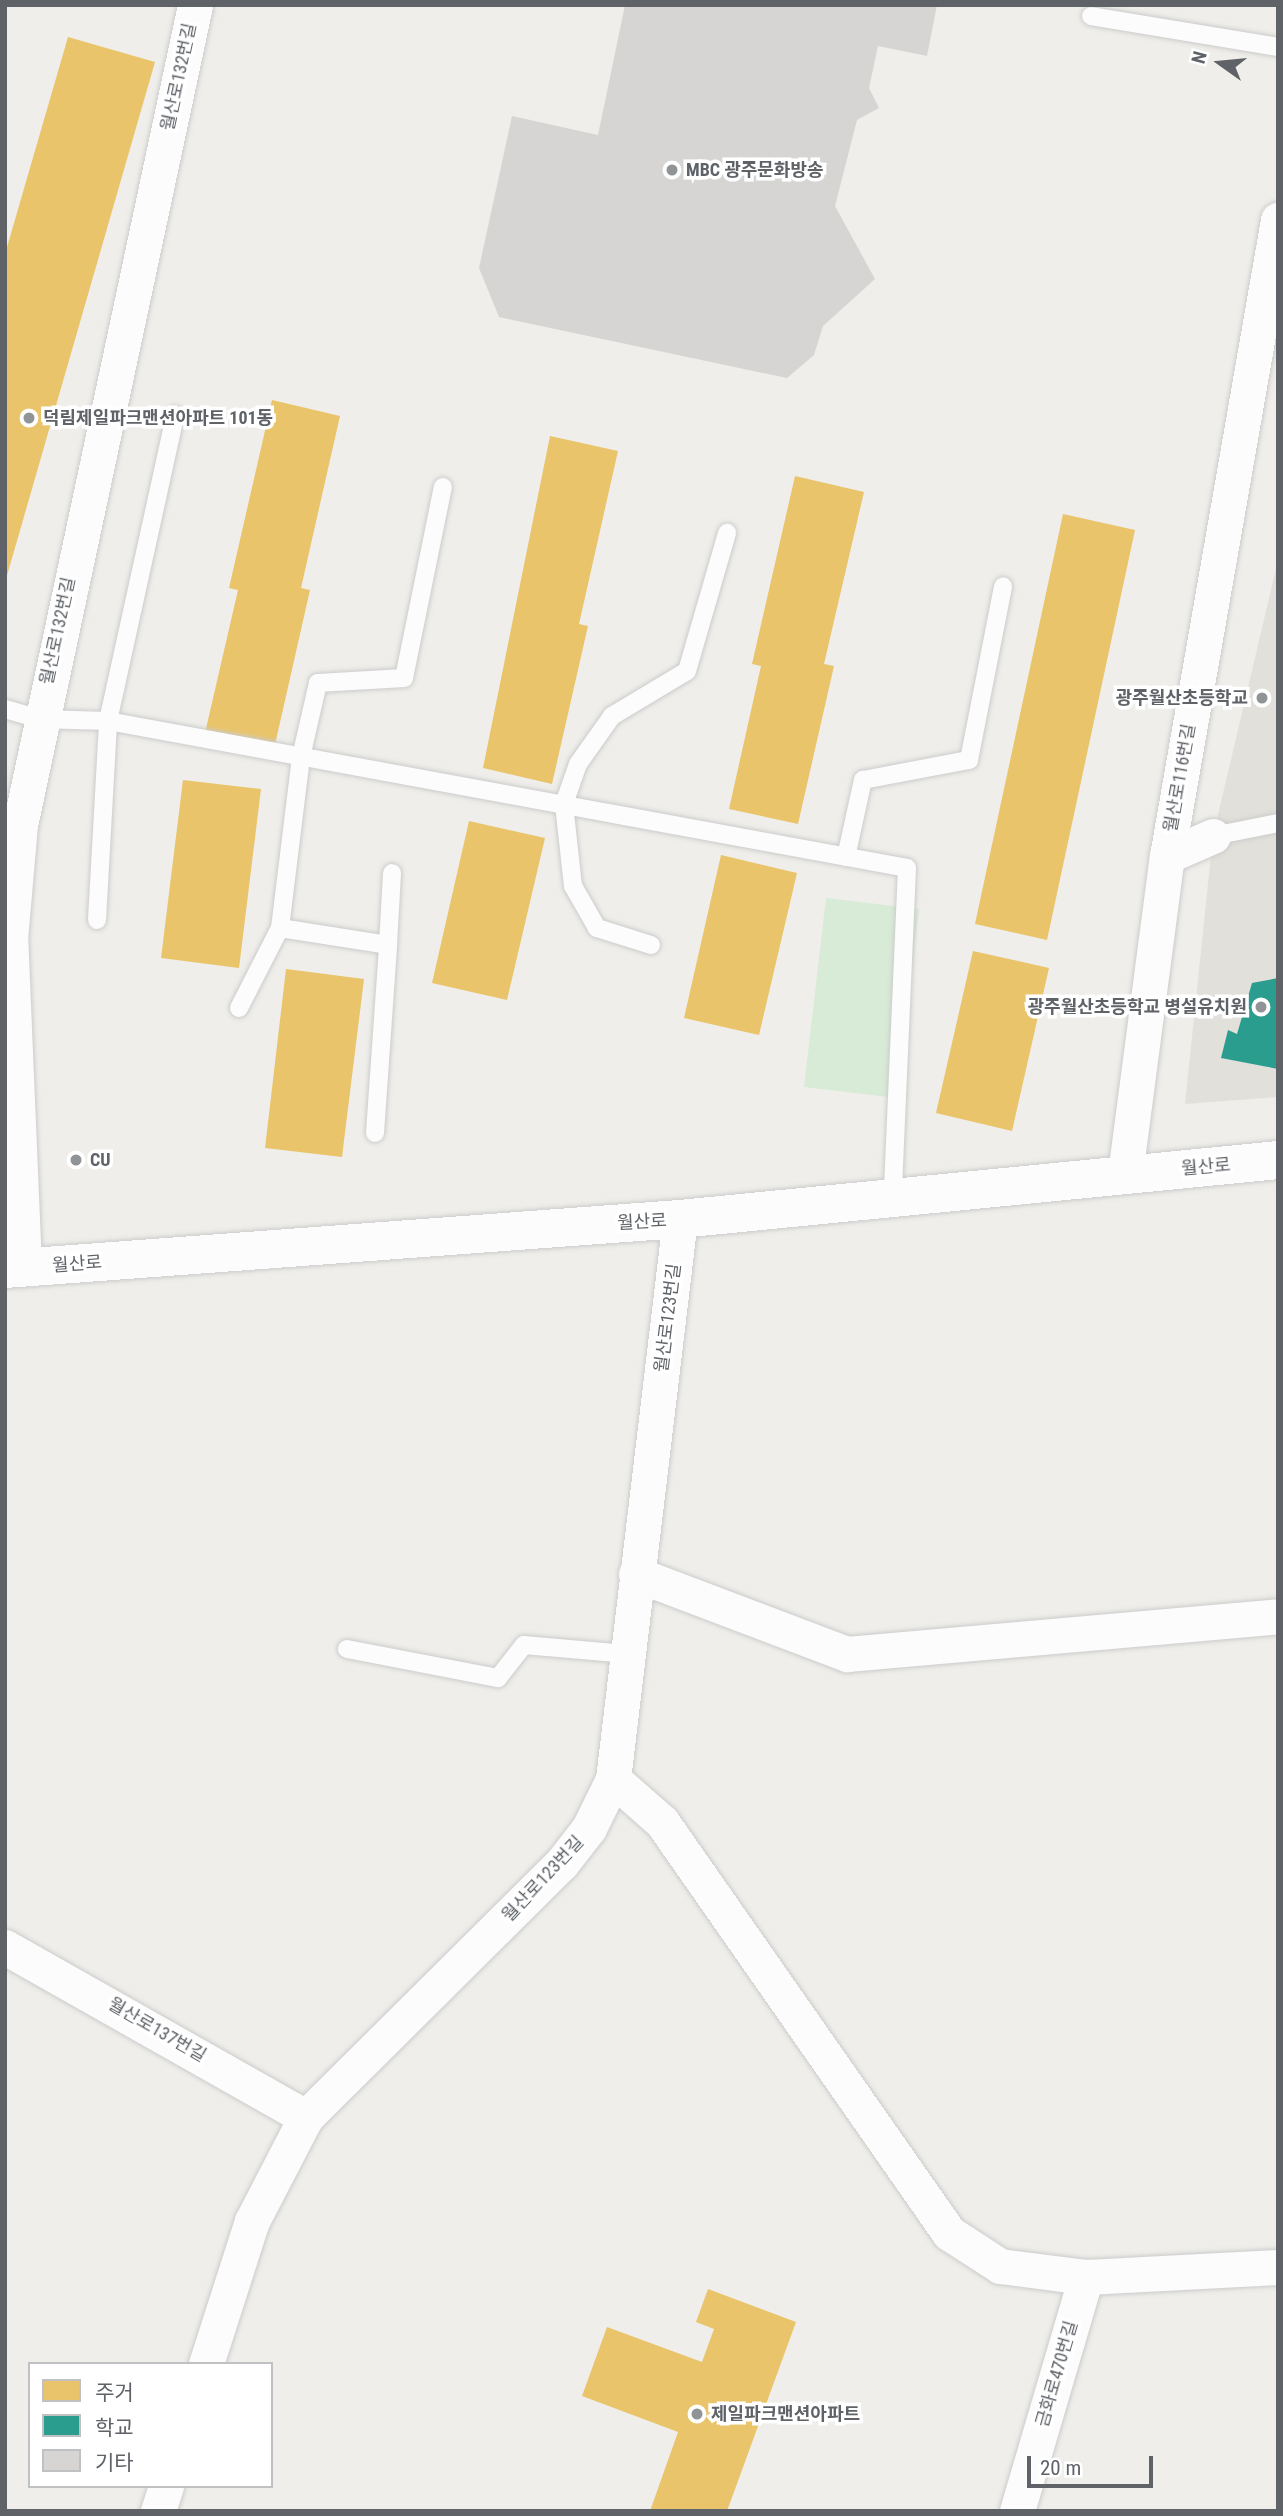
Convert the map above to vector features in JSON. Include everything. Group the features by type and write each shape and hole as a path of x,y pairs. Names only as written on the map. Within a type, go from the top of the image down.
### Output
{"street":[{"name":"월산로132번길","path":"15,1268 10,939 39,719 195,5"},
{"name":"월산로116번길","path":"1125,1174 1167,856 1278,220"},
{"path":"1167,856 1213,836"},
{"name":"월산로","path":"15,1268 680,1219 893,1194 1278,1160"},
{"name":"월산로123번길","path":"207,2362 253,2221 306,2117 561,1864 589,1828 613,1779 680,1219"},
{"path":"636,1574 847,1654 1278,1616"},
{"path":"613,1779 662,1822 949,2234 1000,2266 1086,2277 1278,2267"},
{"name":"월산로137번길","path":"5,1947 306,2117"},
{"name":"금화로470번길","path":"1017,2511 1086,2277"},
{"path":"159,2511 165,2488"}],"lane":[{"path":"1091,16 1278,47"},
{"path":"97,920 108,721 175,415"},
{"path":"239,1008 280,928 301,757 318,683 404,678 443,487"},
{"path":"651,944 597,928 573,886 564,804 578,764 612,716 687,671 727,533"},
{"path":"846,858 863,780 969,760 1003,586"},
{"path":"5,709 39,719 108,721 907,868 893,1194"},
{"path":"1213,836 1278,823"},
{"path":"375,1133 392,873"},
{"path":"280,928 388,945"},
{"path":"347,1649 499,1678 524,1646 626,1654"}],"shaded area":[{"name":"광주월산초등학교","path":"1278,560 1278,1097 1185,1104 1213,836"}],"green space":[{"path":"826,898 919,909 897,1098 804,1087"}],"building: 주거":[{"name":"덕림제일파크맨션아파트 101동","path":"68,37 155,62 6,579 5,254"},
{"path":"272,400 340,416 301,588 310,590 274,749 205,733 238,590 229,588"},
{"path":"550,436 618,451 579,624 588,626 552,784 483,768"},
{"path":"795,476 864,492 824,664 834,666 798,824 729,809 761,666 752,664"},
{"path":"1063,514 1135,530 1047,940 975,924"},
{"path":"183,780 261,789 239,968 161,958"},
{"path":"469,821 545,838 507,1000 432,983"},
{"path":"721,855 797,873 759,1035 684,1018"},
{"path":"973,951 1049,968 1012,1131 936,1113"},
{"path":"286,969 364,979 342,1157 265,1148"},
{"name":"제일파크맨션아파트","path":"708,2289 796,2322 727,2511 650,2511 678,2432 582,2396 607,2327 702,2362 714,2329 696,2322"}],"building: 학교":[{"name":"광주월산초등학교 병설유치원","path":"1278,978 1278,1069 1221,1058 1228,1030 1237,1034 1252,983"}],"building: 기타":[{"name":"MBC 광주문화방송","path":"625,5 937,5 927,56 878,46 869,88 879,108 857,120 835,206 875,279 823,326 814,355 787,378 499,317 479,268 512,116 598,135"}],"place":[{"name":"MBC 광주문화방송","path":"672,170"},
{"name":"덕림제일파크맨션아파트 101동","path":"29,418"},
{"name":"광주월산초등학교","path":"1262,698"},
{"name":"광주월산초등학교 병설유치원","path":"1261,1007"},
{"name":"CU","path":"76,1160"},
{"name":"제일파크맨션아파트","path":"697,2414"}]}
